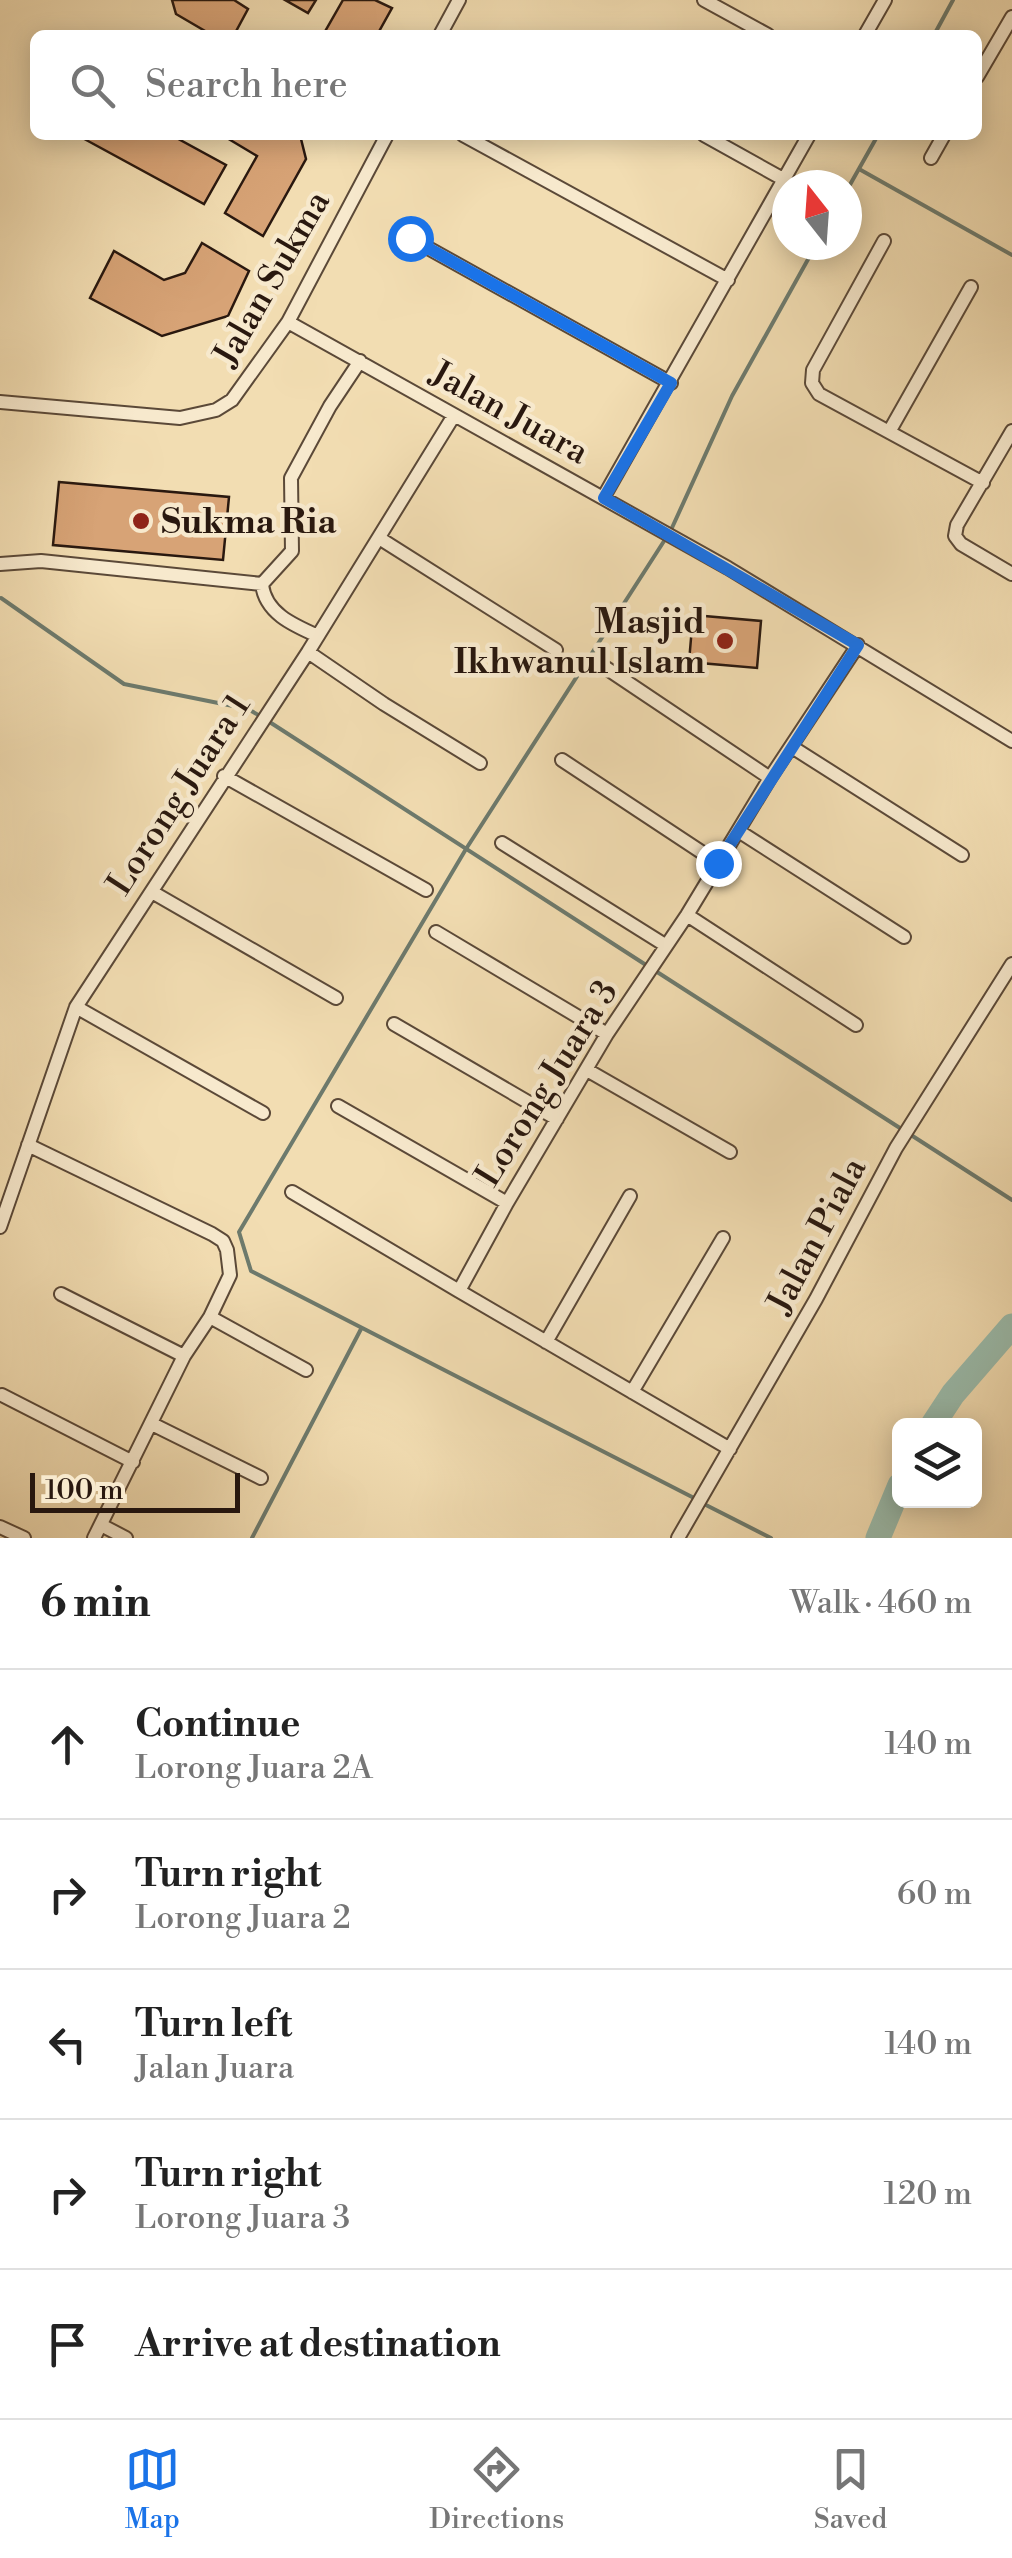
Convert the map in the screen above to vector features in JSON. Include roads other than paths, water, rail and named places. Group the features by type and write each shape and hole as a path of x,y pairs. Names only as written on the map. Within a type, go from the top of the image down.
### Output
{"street":[{"path":"443,30 459,0"},
{"path":"704,0 759,30"},
{"path":"868,30 885,0"},
{"path":"982,68 1012,17"},
{"name":"Jalan Sukma","path":"0,402 180,418 198,416 232,400 288,322 383,140"},
{"path":"472,140 728,280"},
{"path":"713,140 772,172"},
{"path":"789,170 806,140"},
{"path":"931,158 941,140"},
{"path":"604,498 772,201"},
{"path":"410,238 671,383"},
{"path":"884,241 812,370 812,383 819,394 983,483"},
{"path":"889,432 970,287"},
{"name":"Jalan Juara","path":"288,322 604,498 858,645 1012,741"},
{"path":"262,584 292,551 291,478 360,361"},
{"name":"Lorong Juara 1","path":"0,1226 76,1007 308,652 454,417"},
{"path":"1010,441 957,525 955,536 960,544 1012,574"},
{"path":"379,538 556,650"},
{"path":"0,564 41,561 262,584"},
{"path":"262,584 264,598 288,622 318,636"},
{"name":"Lorong Juara 3","path":"459,1290 607,1034 688,915 770,778 858,645"},
{"path":"308,652 480,763"},
{"path":"606,668 770,778"},
{"path":"792,747 962,854"},
{"path":"562,760 718,863"},
{"path":"224,776 426,890"},
{"path":"740,832 904,937"},
{"path":"502,843 665,946"},
{"path":"152,892 336,998"},
{"path":"688,915 856,1025"},
{"path":"436,932 607,1034"},
{"name":"Jalan Piala","path":"678,1538 816,1300 896,1148 1012,964"},
{"path":"996,990 1012,999"},
{"path":"76,1007 263,1114"},
{"path":"394,1024 557,1119"},
{"path":"586,1070 730,1152"},
{"path":"338,1106 507,1203"},
{"path":"28,1145 223,1241 230,1262 230,1276 210,1317 184,1356 98,1532 126,1538"},
{"path":"292,1192 730,1450"},
{"path":"546,1342 630,1196"},
{"path":"632,1392 723,1238"},
{"path":"60,1294 184,1356"},
{"path":"210,1317 306,1370"},
{"path":"2,1395 133,1462"},
{"path":"152,1424 261,1478"},
{"path":"0,1527 24,1538"}],"waterway":[{"path":"937,30 953,0"},
{"path":"858,170 875,140"},
{"path":"859,169 1012,255"},
{"path":"671,530 732,396 808,260"},
{"path":"666,538 466,849 239,1232 251,1271 696,1499"},
{"path":"1,598 124,684 248,709 260,716"},
{"path":"268,721 646,965"},
{"path":"654,970 903,1130"},
{"path":"911,1135 1012,1200"},
{"path":"937,1418 1012,1326"},
{"path":"252,1538 361,1329"},
{"path":"704,1504 771,1538"},
{"path":"878,1538 892,1504"}],"place":[{"name":"Sukma Ria","path":"141,521"},
{"name":"Masjid Ikhwanul Islam","path":"725,641"}]}
